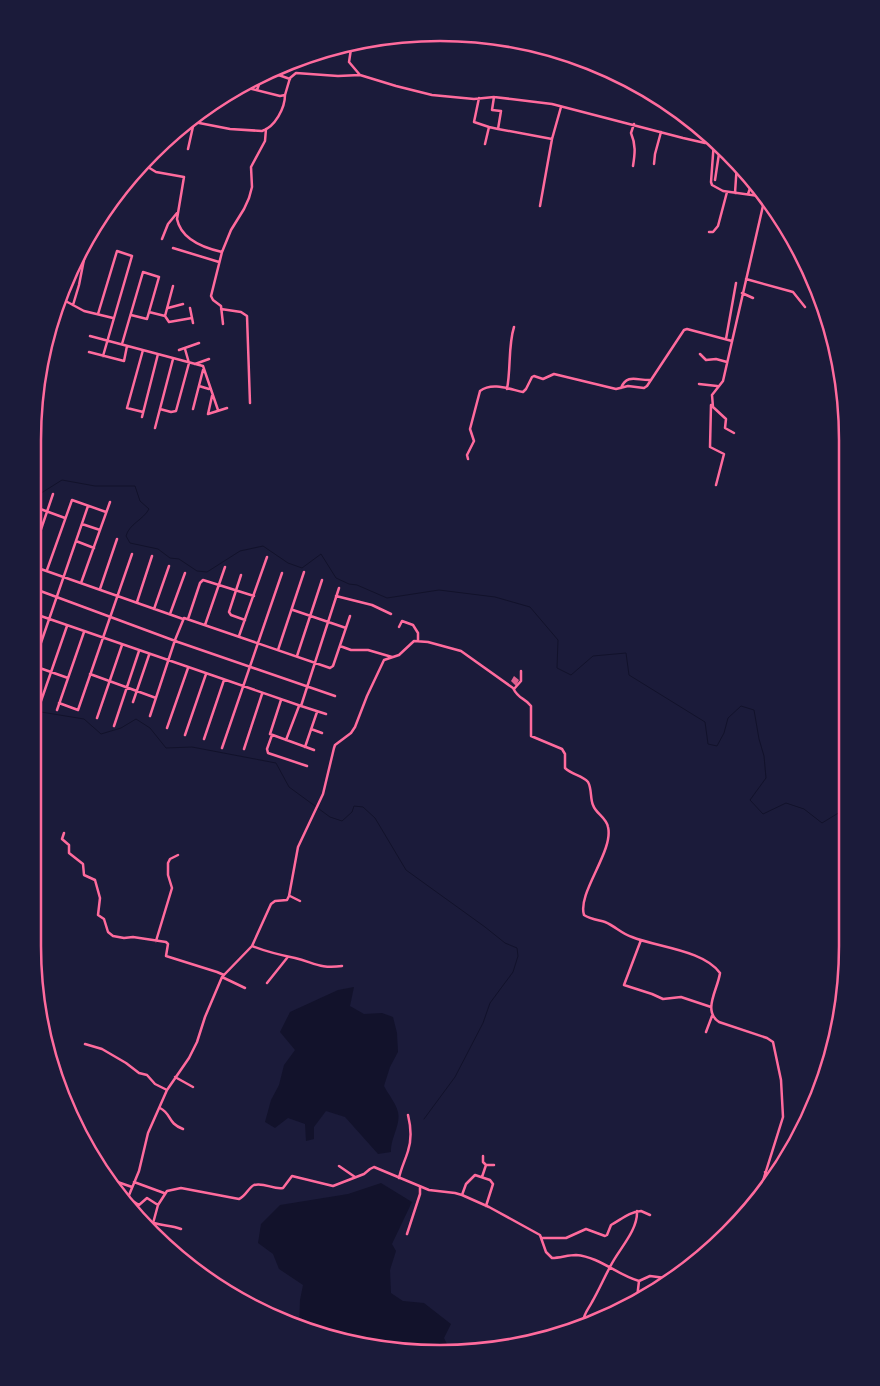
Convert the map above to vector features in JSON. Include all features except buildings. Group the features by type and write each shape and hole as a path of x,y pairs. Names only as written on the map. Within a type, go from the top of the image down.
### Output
{"street":[{"path":"351,52 349,62 360,75"},
{"path":"223,324 220,304 213,300 211,296 219,262 231,230 249,198 252,187 251,167 265,141 266,130 281,111 290,79 296,73 338,76 360,75 432,95 494,97 561,107 706,143"},
{"path":"279,75 290,79"},
{"path":"257,90 259,85"},
{"path":"252,89 277,96 285,95"},
{"path":"494,97 492,110 501,111 498,129"},
{"path":"479,98 474,122 498,129 552,139"},
{"path":"540,206 552,139 561,107"},
{"path":"198,123 230,129 266,130"},
{"path":"633,166 636,149 630,133 634,124"},
{"path":"188,149 193,127"},
{"path":"485,144 489,127"},
{"path":"654,164 661,132"},
{"path":"713,150 711,182 715,188 726,192 755,195"},
{"path":"715,180 719,155"},
{"path":"149,168 156,172 184,177 177,219 182,231 201,246 222,252"},
{"path":"736,193 737,174"},
{"path":"748,194 749,189"},
{"path":"709,232 713,232 718,226 726,192"},
{"path":"716,485 724,454 710,447 712,395 723,381 763,206"},
{"path":"162,239 168,224 178,212"},
{"path":"173,248 219,262"},
{"path":"98,314 117,251 132,256 103,356"},
{"path":"73,305 84,261"},
{"path":"122,345 143,272 159,276 147,319 131,315"},
{"path":"746,280 793,292 805,307"},
{"path":"726,339 736,283"},
{"path":"165,316 173,286"},
{"path":"742,293 753,298"},
{"path":"66,301 84,311 113,318"},
{"path":"168,308 182,304"},
{"path":"190,308 193,323"},
{"path":"222,309 245,313 247,316 250,403"},
{"path":"149,312 165,316 170,322 192,318"},
{"path":"507,389 510,371 508,358 511,352 514,327"},
{"path":"468,459 474,441 470,429 480,391 490,386 523,392 532,377 543,379 554,374 616,389 628,386 644,388 684,330 687,329 732,341"},
{"path":"90,336 203,366 218,410"},
{"path":"179,350 199,344"},
{"path":"89,352 124,361 128,346"},
{"path":"160,409 171,412 176,411 189,363 185,349"},
{"path":"143,350 127,408 143,412"},
{"path":"142,417 158,354"},
{"path":"700,354 706,360 716,359 727,362"},
{"path":"155,428 173,359"},
{"path":"194,364 209,359"},
{"path":"192,409 203,368"},
{"path":"621,388 626,380 630,378 651,380"},
{"path":"699,384 717,387"},
{"path":"199,386 210,389"},
{"path":"212,395 208,414 227,408"},
{"path":"712,404 713,408 725,416 725,428 734,433"},
{"path":"41,529 53,494"},
{"path":"47,571 72,500 106,512"},
{"path":"82,583 110,502"},
{"path":"41,641 88,506"},
{"path":"41,509 66,518"},
{"path":"82,524 100,530"},
{"path":"100,589 117,540"},
{"path":"76,541 94,548"},
{"path":"60,704 78,710 132,554"},
{"path":"137,602 152,556"},
{"path":"239,636 268,557"},
{"path":"154,608 169,566"},
{"path":"205,625 225,567"},
{"path":"41,569 183,619 188,619 332,667 350,616"},
{"path":"278,650 304,572"},
{"path":"170,614 184,573"},
{"path":"222,748 282,574"},
{"path":"241,575 229,612 231,615 245,620"},
{"path":"188,619 202,581 205,580 254,596"},
{"path":"297,656 322,580"},
{"path":"286,740 308,686 314,662 339,588"},
{"path":"41,591 335,696"},
{"path":"336,596 372,606 391,614"},
{"path":"292,610 346,628"},
{"path":"41,616 169,662 326,714"},
{"path":"150,716 183,619"},
{"path":"399,627 402,621 413,625 418,633 418,641"},
{"path":"41,702 67,626"},
{"path":"57,710 84,632"},
{"path":"129,1195 139,1171 148,1132 167,1090 189,1058 197,1042 205,1017 223,976 252,946 272,904 275,901 287,900 289,896 298,847 323,794 335,745 354,730 382,663 399,655 414,641 461,651 514,689 516,695 527,701 531,706 530,736 564,751 565,768 589,784 592,804 604,818 608,827 609,838 588,890 583,908 584,914 606,922 626,935 700,958 718,969 720,976 711,1007 712,1016 706,1032"},
{"path":"97,718 122,645"},
{"path":"340,646 351,650 368,650 393,657"},
{"path":"114,726 139,651"},
{"path":"133,702 149,654"},
{"path":"41,668 68,678"},
{"path":"167,728 188,668"},
{"path":"514,689 521,681 521,671"},
{"path":"90,674 156,698"},
{"path":"185,735 206,674"},
{"path":"204,739 224,680"},
{"path":"244,749 262,693"},
{"path":"281,700 270,732 272,735 267,751 268,753 307,766"},
{"path":"305,747 317,712"},
{"path":"311,729 322,733"},
{"path":"272,735 314,750"},
{"path":"64,834 62,839 70,845 69,853 83,866 84,875 95,880 100,898 98,915 104,920 108,932 117,937 133,937 167,943 166,956 217,972 245,988"},
{"path":"156,941 172,888 168,875 168,863 170,859 178,855"},
{"path":"289,896 300,901"},
{"path":"641,940 624,985 663,999 681,997 711,1007"},
{"path":"252,946 268,953 294,958 322,967 342,966"},
{"path":"267,983 287,958"},
{"path":"712,1016 720,1022 767,1038 773,1042 781,1080 782,1121 763,1180"},
{"path":"85,1044 102,1049 167,1090"},
{"path":"175,1077 194,1087"},
{"path":"160,1108 167,1113 173,1124 183,1128"},
{"path":"399,1178 409,1150 411,1129 408,1115"},
{"path":"482,1177 486,1165 484,1156"},
{"path":"486,1165 494,1165"},
{"path":"339,1166 355,1177"},
{"path":"181,1229 170,1225 166,1227 154,1223 158,1205 167,1191 181,1188 239,1199 254,1185 259,1184 279,1189 283,1188 292,1176 334,1186 374,1168 428,1190 455,1193 486,1206 534,1231 542,1238 546,1252 552,1258 577,1255 602,1262 631,1279 639,1281 650,1276 662,1278"},
{"path":"462,1195 473,1176 490,1180 493,1184 486,1206"},
{"path":"134,1182 164,1193"},
{"path":"119,1183 132,1187"},
{"path":"407,1234 420,1194 420,1186"},
{"path":"135,1203 139,1205 147,1198 158,1205"},
{"path":"584,1318 585,1311 592,1302 609,1267 628,1239 637,1216 637,1211"},
{"path":"542,1238 566,1238 586,1229 604,1236 613,1223 619,1221 627,1214 641,1211 650,1215"},
{"path":"638,1292 639,1281"}],"shaded area":[{"path":"354,987 350,1006 364,1014 382,1013 393,1017 397,1033 398,1052 390,1067 384,1086 394,1102 399,1117 391,1152 378,1154 345,1117 326,1111 314,1127 314,1139 306,1141 305,1124 288,1118 275,1128 265,1122 271,1100 279,1085 284,1065 295,1050 280,1032 290,1012 338,990"},
{"path":"381,1183 412,1202 392,1244 396,1251 390,1270 391,1293 403,1301 424,1303 451,1324 444,1338 447,1345 414,1344 362,1337 299,1319 303,1285 279,1269 273,1254 258,1243 261,1224 280,1205 348,1194"}],"waterway":[{"path":"41,493 62,480 95,486 135,486 140,501 149,509 128,532 126,536 130,543 158,549 170,558 179,559 197,571 207,572 240,551 263,546 288,563 302,568 321,554 336,578 387,598 439,590 495,597 530,607 558,640 557,668 571,675 593,656 626,653 629,675 705,722 708,744 717,746 724,733 728,718 741,706 754,710 764,756 766,778 750,800 763,814 786,803 804,809 822,823 839,813"},
{"path":"41,712 84,719 101,734 121,728 136,719 150,728 166,748 192,747 276,763 289,787 330,817 342,821 352,812 354,806 363,807 375,818 406,870 505,943 517,948 518,956 513,972 490,1003 483,1023 455,1077 424,1119"}]}
